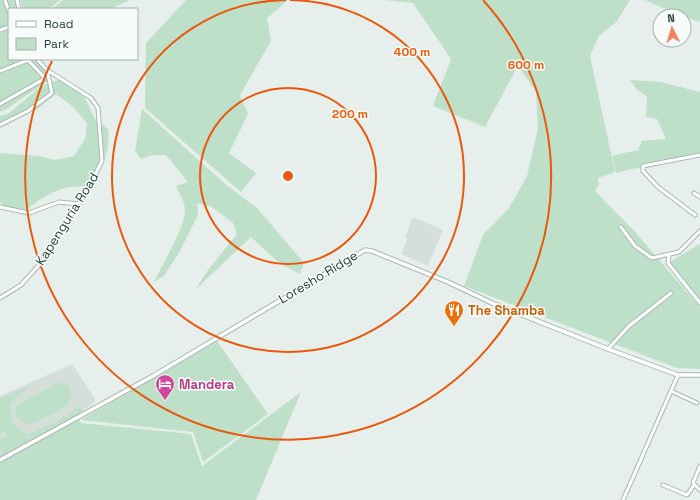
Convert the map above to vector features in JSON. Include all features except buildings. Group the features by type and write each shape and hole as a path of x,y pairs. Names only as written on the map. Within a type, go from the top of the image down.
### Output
{"street":[{"path":"0,72 27,60 44,76 44,79 0,104"},
{"name":"Kapenguria Road","path":"0,298 21,285 29,277 78,204 102,161 98,108 90,98 47,70 38,60"},
{"path":"0,125 28,111 52,93 47,70"},
{"path":"694,215 658,187 643,171 643,166 700,155"},
{"path":"694,193 700,197"},
{"path":"0,207 29,213 59,202 78,204"},
{"path":"621,227 635,246 648,253 652,258 668,256 679,252 700,231"},
{"name":"Loresho Ridge","path":"0,460 153,376 365,250 402,263 492,303 608,349 678,375 700,375"},
{"path":"668,256 668,263 700,303"},
{"path":"608,349 629,326 671,293"},
{"path":"623,500 678,375"},
{"path":"671,391 697,402"},
{"path":"663,485 687,495 694,485 693,481 700,466"},
{"path":"694,485 700,490"}],"shaded area":[{"path":"413,217 443,230 428,266 401,254 408,238 405,237"},
{"path":"72,364 95,399 93,404 0,457 0,396"}],"green space":[{"path":"0,0 15,0 18,8 8,8 8,60 35,60 52,78 0,112"},
{"path":"20,0 60,0 50,8 23,8"},
{"path":"63,0 130,0 112,8 53,8"},
{"path":"186,0 288,0 267,18 271,41 240,95 248,114 229,153 256,173 241,192 145,108 146,43"},
{"path":"386,0 630,0 617,21 599,36 590,56 615,172 598,178 599,185 595,191 635,232 700,307 700,369 677,368 464,286 483,235 509,208 527,176 538,128 536,92 518,66 485,127 433,106 451,59 413,3"},
{"path":"645,0 700,0 700,22 692,19 692,8 663,8"},
{"path":"62,78 85,98 95,119 108,129 109,137 107,153 102,167 90,187 81,186 64,188 41,199 26,210 5,207 0,202 0,153 40,156 55,160 74,156 85,139 87,123 72,106 56,94 39,108 0,127 0,116 9,113 41,86"},
{"path":"630,80 661,82 700,92 700,153 616,173 612,156 638,150 642,141 666,139 657,119 646,117 647,96 638,91"},
{"path":"142,109 224,183 257,208 304,263 300,274 279,263 251,237 195,290 208,270 237,234 233,223 212,207 197,203 198,215 180,251 164,276 154,282 177,236 184,217 184,204 176,186 188,182 166,155 153,155 141,159 135,151"},
{"path":"700,244 700,301 668,263"},
{"path":"217,341 268,414 203,462 193,432 81,420"},
{"path":"60,382 69,386 71,391 71,397 64,407 33,423 27,424 19,420 16,413 17,405"},
{"path":"30,386 9,404 13,424 27,435 56,422 80,406 84,411 84,415 79,419 81,423 191,434 202,466 301,392 256,500 0,500 0,460 9,457 0,456 2,452 0,450 0,438 5,437 7,434 5,431 0,433 0,398"}],"place":[{"name":"The Shamba","path":"454,327"},
{"name":"Mandera","path":"165,401"}]}
